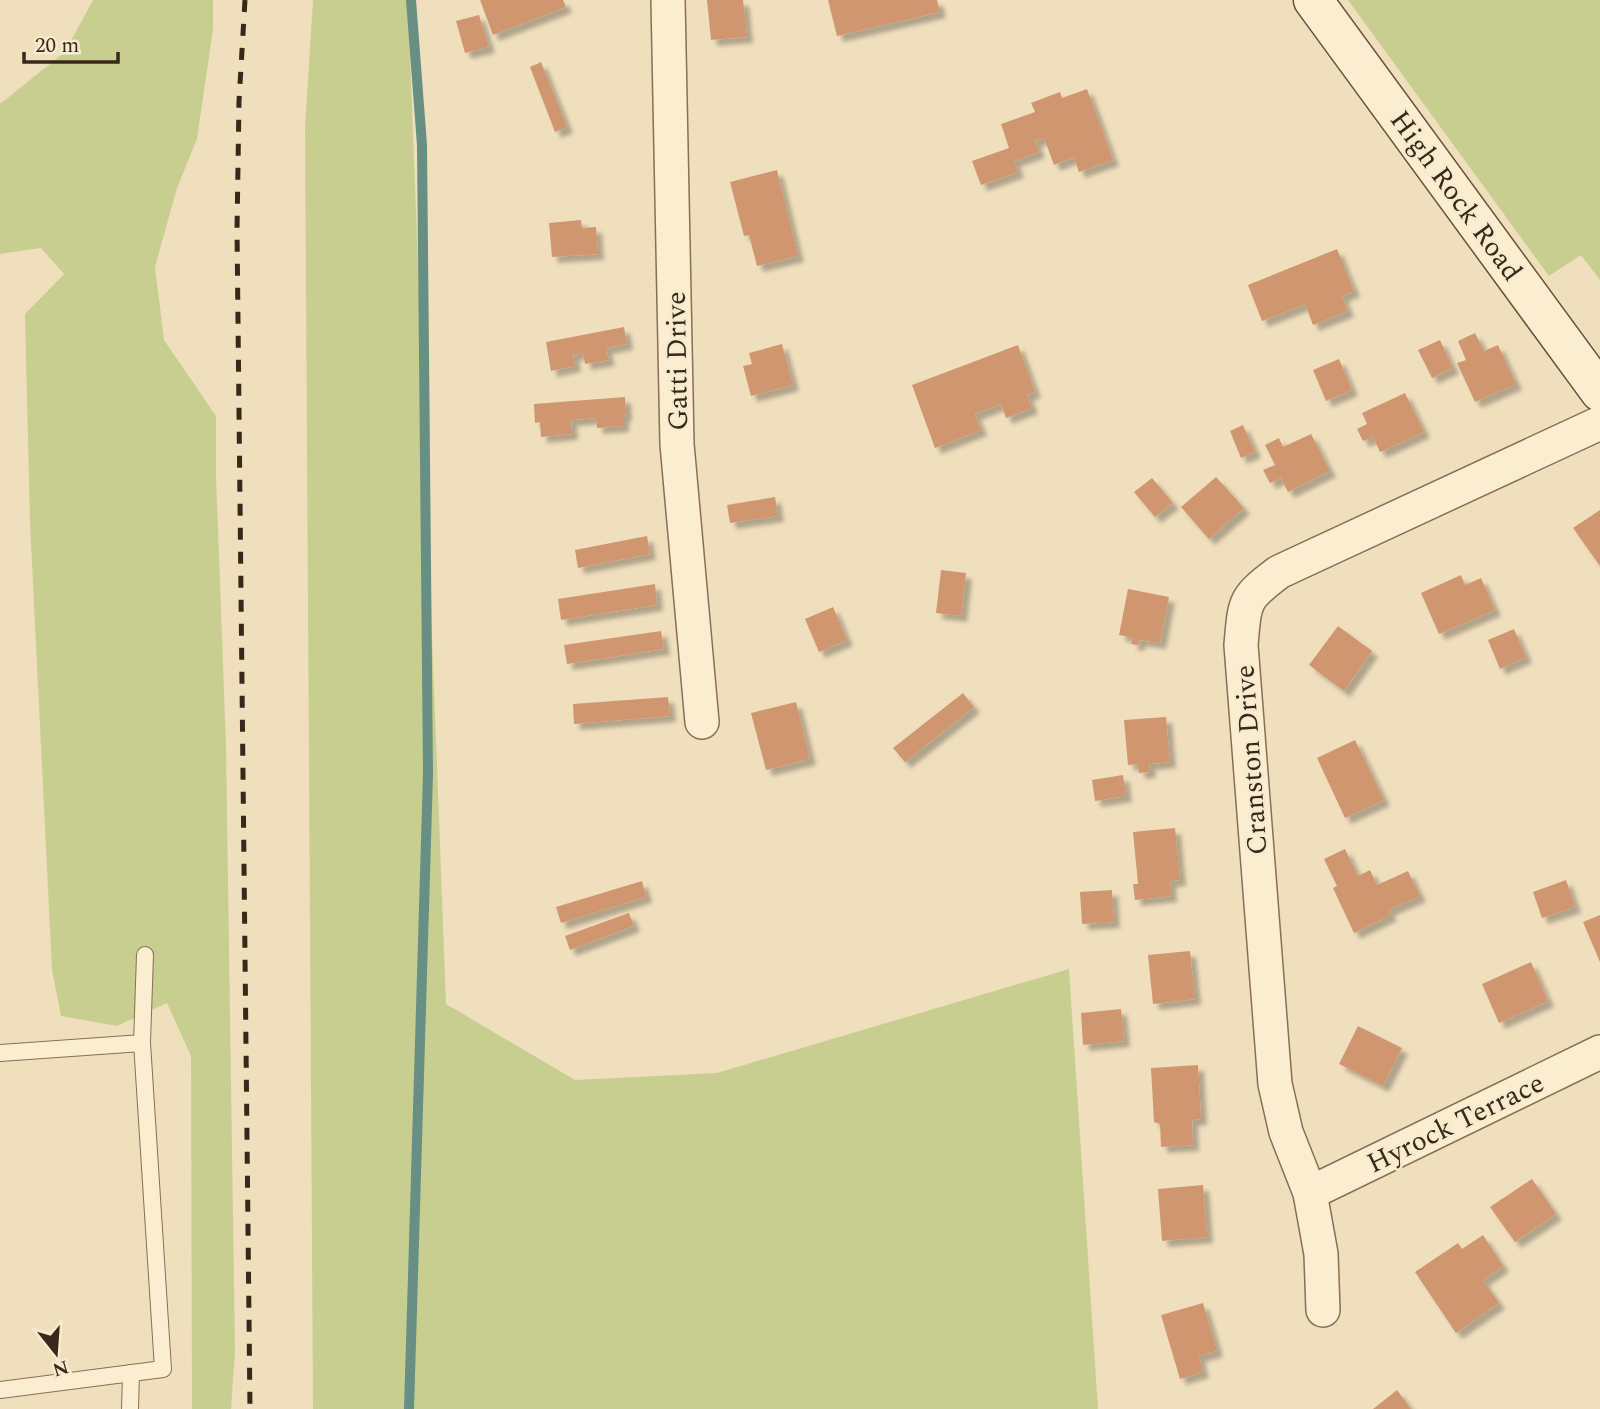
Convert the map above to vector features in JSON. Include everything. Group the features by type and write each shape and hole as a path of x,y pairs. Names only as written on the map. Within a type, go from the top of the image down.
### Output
{"main road":[{"name":"High Rock Road","path":"1313,0 1600,392"}],"street":[{"name":"Gatti Drive","path":"668,0 677,444 702,722"},
{"name":"Cranston Drive","path":"1323,1310 1321,1254 1310,1193 1286,1132 1275,1084 1241,645 1245,608 1254,591 1279,572 1600,423"},
{"name":"Hyrock Terrace","path":"1310,1193 1600,1052"}],"lane":[{"path":"0,1390 163,1369 142,1043 145,955"},
{"path":"0,1053 142,1043"},
{"path":"130,1409 131,1373"}],"green space":[{"path":"93,0 213,0 213,29 197,139 177,188 155,267 164,340 216,416 226,745 235,1351 231,1409 192,1409 191,1056 167,1003 117,1026 61,1016 52,970 30,523 25,314 64,274 41,248 0,254 0,104 65,52"},
{"path":"313,0 408,0 446,1004 575,1080 717,1073 1069,969 1098,1409 313,1409 305,128"},
{"path":"1348,0 1600,0 1600,280 1581,255 1549,276"}],"building":[{"path":"480,0 563,0 566,7 493,35"},
{"path":"707,0 743,0 747,37 711,40"},
{"path":"828,0 937,0 940,12 837,36"},
{"path":"479,15 489,47 465,53 456,21"},
{"path":"541,62 567,127 555,132 530,67"},
{"path":"1087,89 1113,160 1079,172 1074,157 1054,165 1044,138 1035,141 1039,152 1014,161 1018,172 981,185 972,161 1009,148 1001,124 1035,112 1031,103 1060,92 1062,98"},
{"path":"777,170 798,256 757,266 749,235 744,236 730,182"},
{"path":"581,220 582,228 596,227 598,254 552,257 549,223"},
{"path":"1337,249 1354,291 1342,296 1348,311 1313,325 1305,304 1262,321 1248,285"},
{"path":"624,327 627,344 606,348 609,360 585,364 583,353 573,355 575,366 551,371 546,342"},
{"path":"1475,333 1484,351 1498,345 1516,384 1475,402 1457,363 1466,360 1458,341"},
{"path":"1440,340 1453,368 1432,378 1418,350"},
{"path":"782,344 793,385 751,396 743,366 752,364 749,353"},
{"path":"1018,345 1035,392 1027,395 1032,408 1006,418 1001,404 975,414 981,430 935,448 912,385"},
{"path":"1339,359 1352,390 1326,401 1313,370"},
{"path":"1405,393 1424,432 1380,452 1373,437 1363,441 1357,429 1367,424 1362,413"},
{"path":"625,397 626,415 623,416 623,426 597,428 596,418 571,420 572,434 541,437 540,422 535,423 534,404"},
{"path":"1243,425 1255,452 1241,458 1230,431"},
{"path":"1311,434 1330,471 1288,492 1281,478 1270,483 1263,470 1275,465 1265,445 1279,438 1283,447"},
{"path":"1216,477 1244,508 1209,539 1181,507"},
{"path":"1152,478 1173,503 1155,517 1134,492"},
{"path":"775,497 778,516 730,523 727,505"},
{"path":"1600,510 1600,566 1573,528"},
{"path":"647,536 650,554 578,568 575,550"},
{"path":"941,570 966,573 961,616 936,613"},
{"path":"1461,575 1465,585 1481,578 1495,610 1439,634 1421,593"},
{"path":"655,584 657,605 561,620 558,599"},
{"path":"1128,589 1169,597 1160,643 1140,640 1138,645 1131,644 1133,638 1119,635"},
{"path":"833,607 847,640 819,652 805,619"},
{"path":"1338,626 1372,651 1344,691 1309,665"},
{"path":"1514,629 1526,657 1500,669 1488,640"},
{"path":"661,631 664,649 567,664 564,645"},
{"path":"963,693 974,707 905,762 893,748"},
{"path":"668,697 670,716 574,724 573,704"},
{"path":"796,702 810,759 766,770 751,713"},
{"path":"1166,717 1170,762 1149,764 1150,772 1139,773 1138,764 1128,765 1124,720"},
{"path":"1355,740 1384,800 1345,818 1317,758"},
{"path":"1123,775 1126,796 1095,801 1092,780"},
{"path":"1175,828 1180,880 1170,881 1171,896 1135,900 1133,884 1138,884 1133,832"},
{"path":"1345,849 1358,876 1370,870 1377,885 1408,871 1420,896 1388,910 1391,915 1354,933 1333,888 1337,886 1324,859"},
{"path":"1566,880 1575,907 1542,918 1533,892"},
{"path":"642,881 646,897 561,923 556,907"},
{"path":"1112,890 1114,922 1082,924 1080,892"},
{"path":"629,913 634,926 570,950 565,936"},
{"path":"1600,915 1600,962 1583,922"},
{"path":"1190,951 1195,999 1153,1004 1148,955"},
{"path":"1531,962 1548,1001 1499,1023 1482,984"},
{"path":"1121,1009 1124,1041 1083,1045 1081,1013"},
{"path":"1358,1026 1402,1048 1383,1086 1339,1064"},
{"path":"1198,1065 1201,1119 1192,1120 1193,1145 1161,1147 1160,1124 1154,1122 1151,1068"},
{"path":"1532,1179 1556,1214 1515,1242 1490,1207"},
{"path":"1203,1185 1207,1237 1162,1241 1158,1189"},
{"path":"1483,1235 1503,1266 1483,1280 1499,1303 1456,1333 1415,1272 1458,1243 1462,1249"},
{"path":"1203,1303 1217,1351 1199,1356 1203,1372 1180,1379 1161,1315"},
{"path":"1397,1390 1411,1409 1373,1409"}],"waterway":[{"path":"409,1409 428,774 422,145 411,0"}],"railway":[{"path":"245,0 239,101 237,230 250,1409"}]}
